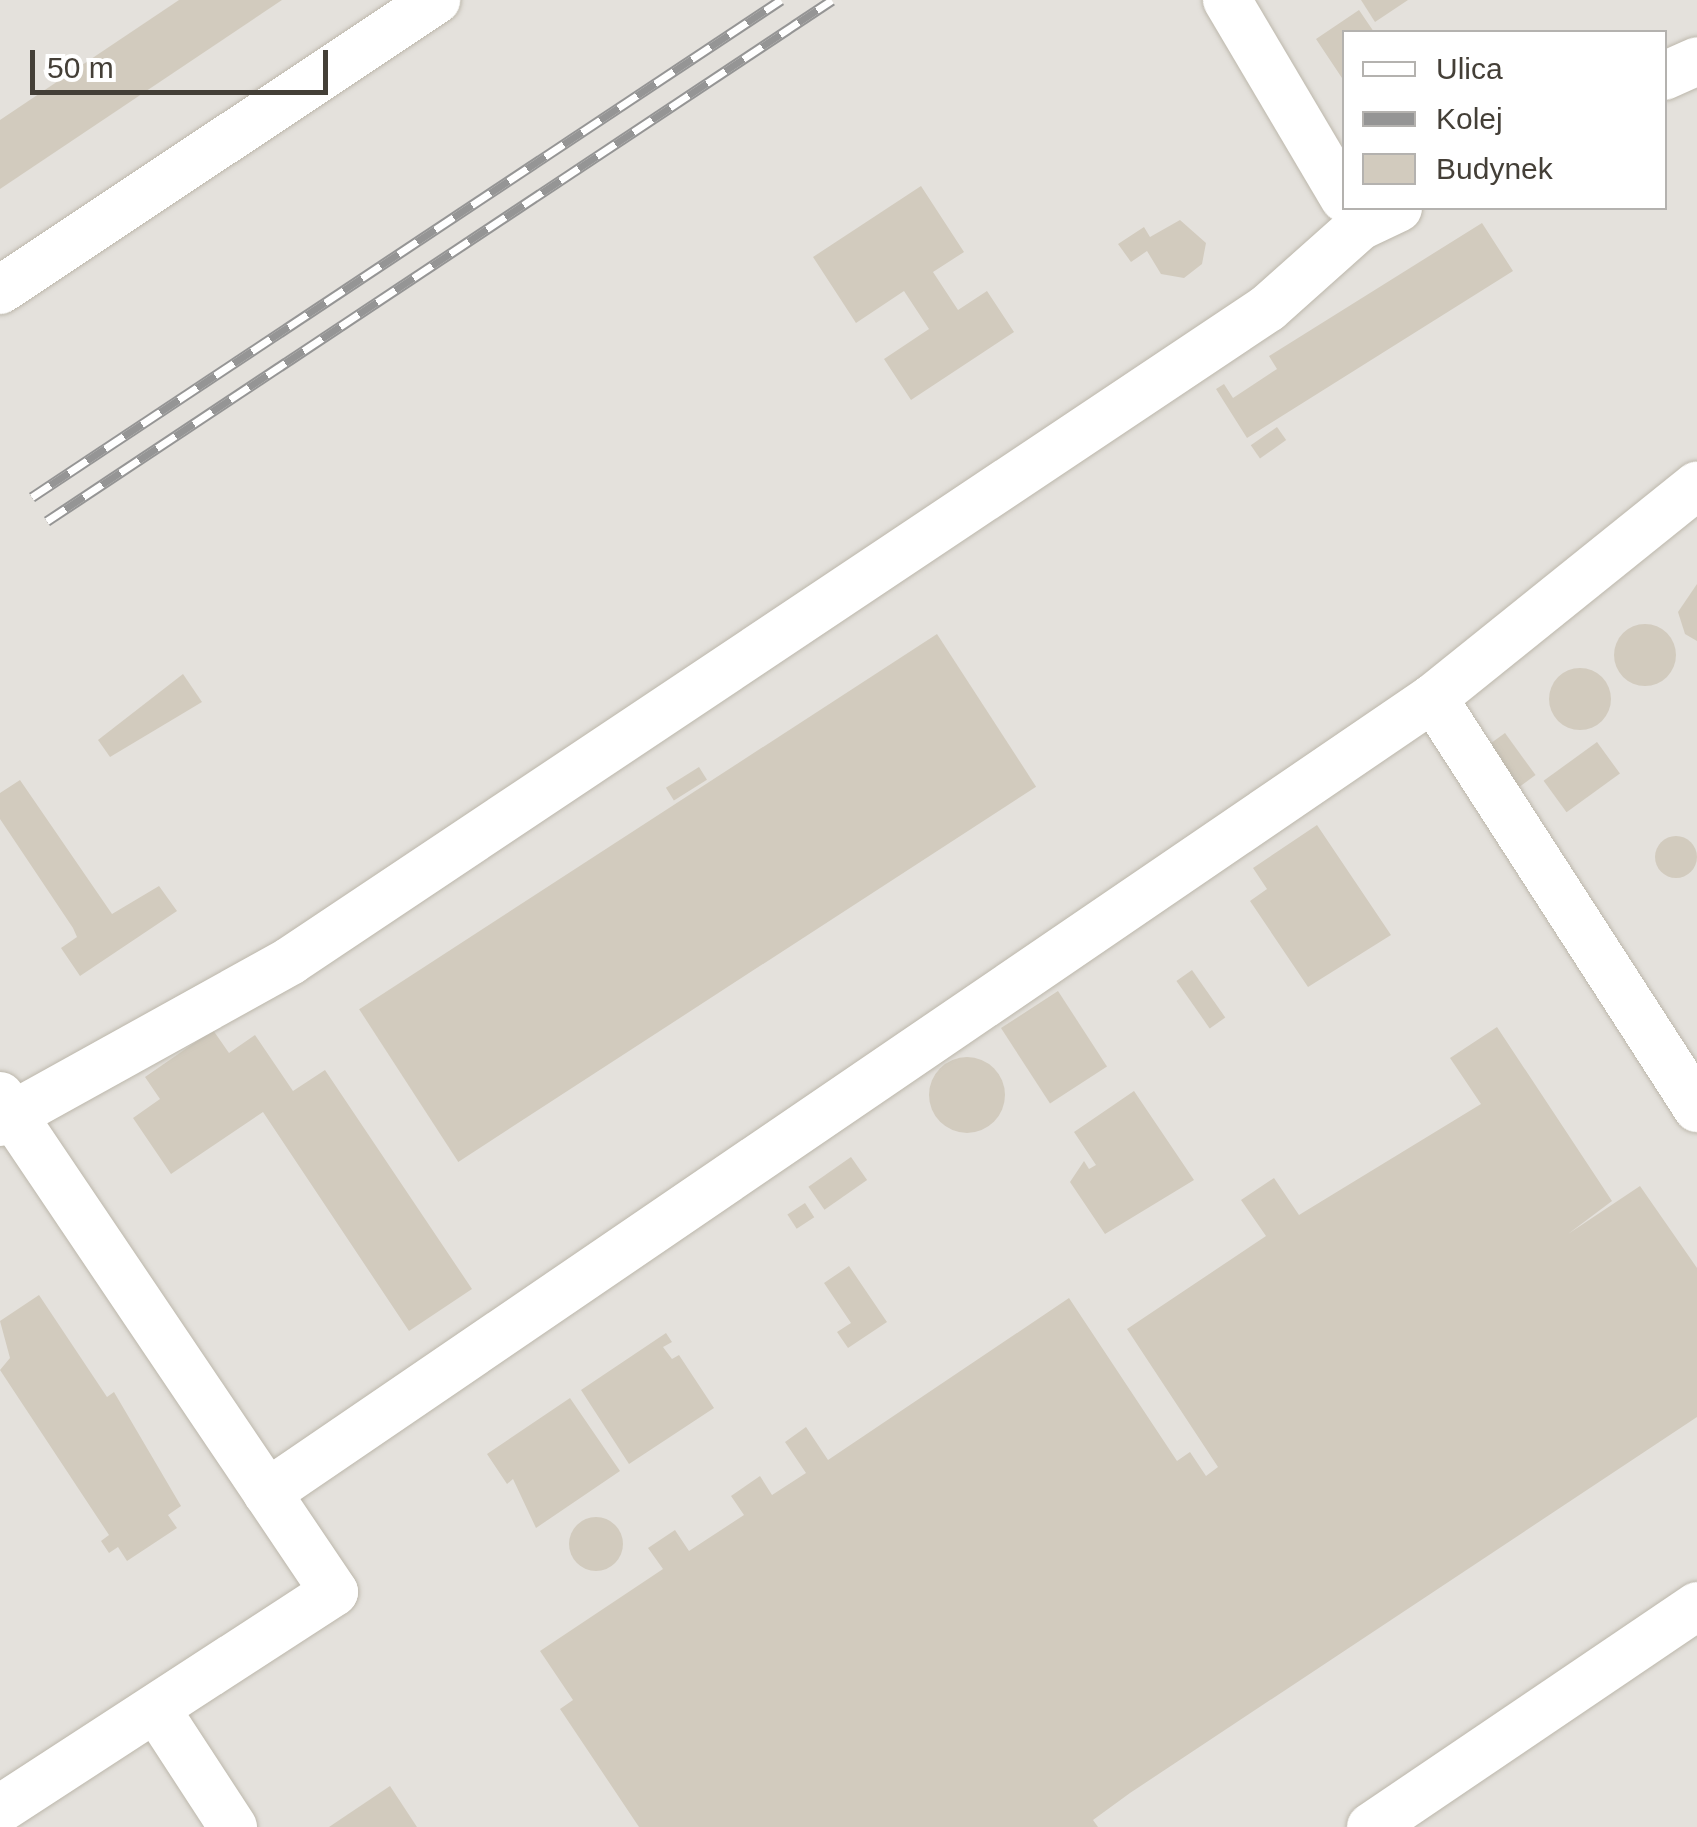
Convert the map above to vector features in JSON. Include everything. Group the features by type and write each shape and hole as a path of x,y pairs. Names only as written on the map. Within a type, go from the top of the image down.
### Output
{"lane":[{"path":"0,290 436,0"},
{"path":"1227,0 1342,178"},
{"path":"1667,75 1697,60"},
{"path":"0,1810 334,1592 4,1110 306,950 1268,308 1363,210"},
{"path":"267,1493 1432,698 1697,486"},
{"path":"1432,698 1697,1108"},
{"path":"1370,1827 1697,1606"},
{"path":"156,1710 233,1827"}],"shaded area":[{"path":"0,0 1697,0 1697,1827 0,1827"}],"building":[{"path":"179,0 282,0 0,189 0,120"},
{"path":"1361,0 1408,0 1375,22"},
{"path":"1359,10 1373,30 1342,30 1342,78 1316,39"},
{"path":"921,186 964,252 933,272 958,310 987,291 1014,332 911,400 884,359 929,329 904,291 856,323 813,257"},
{"path":"1180,220 1206,243 1202,264 1184,278 1161,274 1147,251 1131,262 1118,244 1144,227 1150,237"},
{"path":"1482,223 1513,271 1247,438 1216,389 1224,384 1233,398 1277,369 1269,356"},
{"path":"1277,427 1286,440 1260,458 1251,445"},
{"path":"1697,584 1697,641 1685,634 1678,612"},
{"path":"1645,624 1667,633 1676,655 1667,677 1645,686 1623,677 1614,655 1623,633"},
{"path":"937,634 1036,787 458,1162 359,1009"},
{"path":"1580,668 1602,677 1611,699 1602,721 1580,730 1558,721 1549,699 1558,677"},
{"path":"183,674 202,702 110,757 98,740"},
{"path":"1505,733 1536,775 1519,787 1488,745"},
{"path":"1597,742 1620,774 1567,812 1544,781"},
{"path":"699,767 707,780 674,800 666,788"},
{"path":"20,780 112,914 159,886 177,911 80,976 61,948 77,937 73,928 0,819 0,793"},
{"path":"1317,825 1391,935 1308,987 1250,901 1267,889 1253,868"},
{"path":"1676,836 1691,842 1697,857 1691,872 1676,878 1661,872 1655,857 1661,842"},
{"path":"1192,970 1225,1018 1210,1028 1176,981"},
{"path":"1058,991 1107,1066 1050,1104 1001,1028"},
{"path":"1497,1027 1612,1201 1568,1234 1640,1186 1697,1268 1697,1417 1130,1793 1093,1820 1098,1827 639,1827 560,1709 573,1700 540,1651 663,1569 648,1548 675,1530 689,1551 744,1515 731,1496 760,1476 772,1495 806,1473 785,1442 806,1427 828,1460 1069,1298 1177,1461 1190,1452 1206,1476 1218,1467 1127,1329 1266,1236 1241,1200 1274,1178 1299,1215 1481,1104 1450,1058"},
{"path":"213,1030 229,1053 255,1035 293,1091 325,1070 472,1289 409,1331 263,1112 171,1174 133,1118 160,1099 145,1077"},
{"path":"967,1057 994,1068 1005,1095 994,1122 967,1133 940,1122 929,1095 940,1068"},
{"path":"1134,1091 1194,1180 1105,1234 1070,1182 1084,1161 1089,1169 1096,1165 1074,1132"},
{"path":"851,1157 867,1180 824,1210 808,1187"},
{"path":"805,1203 814,1217 797,1229 787,1214"},
{"path":"849,1266 887,1322 848,1348 837,1332 851,1323 824,1283"},
{"path":"39,1295 107,1397 114,1392 181,1506 168,1515 177,1528 127,1561 118,1547 109,1553 101,1541 109,1535 0,1370 10,1358 0,1321"},
{"path":"666,1333 672,1342 663,1347 672,1359 679,1355 714,1408 629,1464 581,1390"},
{"path":"570,1398 620,1471 536,1528 513,1479 507,1484 487,1454"},
{"path":"596,1517 615,1525 623,1544 615,1563 596,1571 577,1563 569,1544 577,1525"},
{"path":"390,1786 417,1827 329,1827"}],"railway":[{"path":"32,497 781,0"},
{"path":"47,521 832,0"}]}
